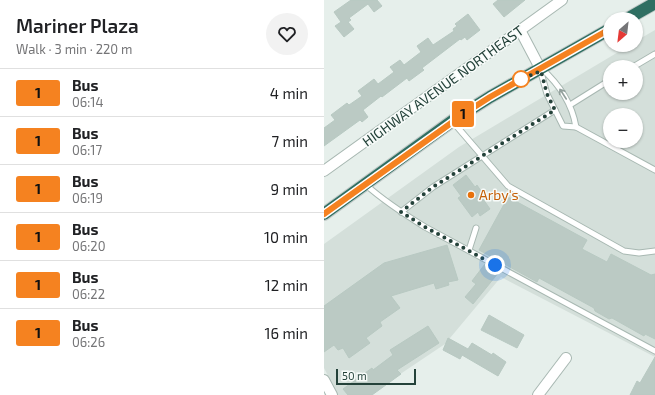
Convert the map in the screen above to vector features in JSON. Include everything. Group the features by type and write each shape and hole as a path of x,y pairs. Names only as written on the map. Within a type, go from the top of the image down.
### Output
{"highway":[{"path":"639,12 655,3"},
{"path":"324,214 452,121 490,97 603,32"}],"street":[{"name":"HIGHWAY AVENUE NORTHEAST","path":"324,171 562,0"},
{"path":"520,30 540,68"},
{"path":"538,395 566,358"},
{"path":"324,380 332,395"}],"lane":[{"path":"643,61 655,54"},
{"path":"540,68 553,79 570,105 574,115 576,127"},
{"path":"540,68 547,94 563,126 576,127 655,170"},
{"path":"570,105 603,84"},
{"path":"401,212 433,187 555,110"},
{"path":"452,121 508,186 624,251 639,253 655,251"},
{"path":"365,184 378,196 425,227 655,351"},
{"path":"469,250 476,228"}],"shaded area":[{"path":"655,30 655,357 501,277 445,344 369,395 338,395 324,368 324,244 459,147 603,61 603,100 643,100 643,60 605,60 618,52 643,52 643,37"}],"building":[{"path":"351,0 377,0 382,6 374,12 368,4 349,18 351,20 348,22 354,29 344,37 335,26 341,22 334,12"},
{"path":"498,0 525,0 504,17 493,4"},
{"path":"468,14 480,30 467,40 465,37 461,40 460,39 422,68 424,70 409,81 407,78 382,97 381,96 363,110 368,117 362,122 360,120 324,146 324,128 335,120 331,115 347,103 349,105 362,96 358,91 374,79 378,84 394,72 390,67 400,60 404,65 421,52 417,46 428,38 433,45 454,31 453,29 457,26 455,24"},
{"name":"Arby's","path":"466,175 475,187 477,185 483,194 481,196 490,209 480,216 478,212 472,217 458,198 461,196 453,185"},
{"path":"508,197 587,240 582,249 607,262 611,254 651,275 655,274 655,339 645,334 644,336 612,318 609,319 595,311 594,308 539,278 537,282 479,250"},
{"path":"447,245 458,280 448,282 449,285 436,289 434,283 391,296 400,308 380,322 382,326 366,338 370,343 349,358 343,348 338,350 334,345 324,352 324,306 384,263"},
{"path":"485,264 499,272 473,304 465,297 476,284 472,281"},
{"path":"489,315 524,335 517,348 481,330"},
{"path":"428,326 439,343 397,370 401,374 372,395 348,395 343,389 393,355 390,350"},
{"path":"448,338 468,349 472,343 492,355 493,353 506,362 498,376 462,355 460,359 443,350"},
{"path":"655,357 655,395 630,395 637,381 640,383"}],"bus line":[{"name":"1","path":"324,214 468,111 603,33"}],"place":[{"name":"Arby's","path":"471,195"}],"route":[{"path":"495,265 425,227 401,212 433,187 555,110 547,94 541,71 521,79"}]}
